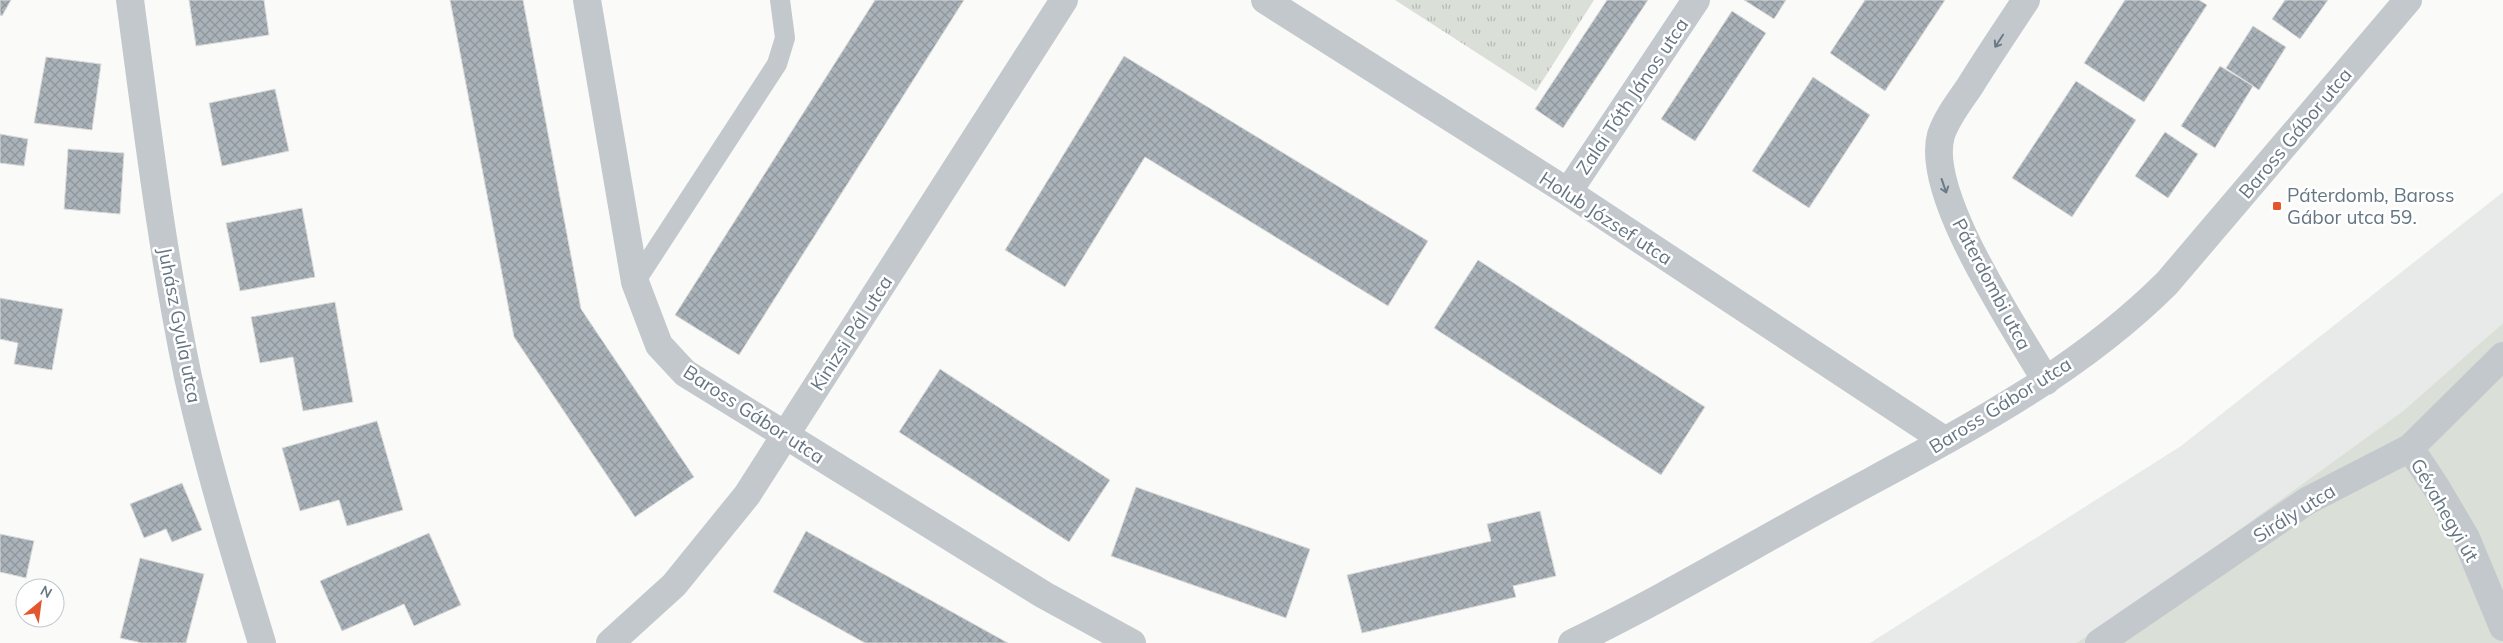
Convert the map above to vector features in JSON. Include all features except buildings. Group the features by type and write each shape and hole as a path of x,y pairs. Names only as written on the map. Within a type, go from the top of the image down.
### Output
{"street":[{"name":"Juhász Gyula utca","path":"130,0 174,306 209,461 262,643"},
{"name":"Baross Gábor utca","path":"587,0 635,282 652,332 671,360 685,373 786,436 1044,594 1132,643"},
{"name":"Kinizsi Pál utca","path":"610,643 674,585 712,541 747,495 1064,0"},
{"name":"Holub József utca","path":"1265,0 1568,192 1944,440"},
{"name":"Zalai Tóth János utca","path":"1568,192 1696,0"},
{"name":"Páterdombi utca","path":"2026,0 1953,110 1942,133 1938,150 1940,173 1961,233 2046,381"},
{"name":"Baross Gábor utca","path":"1572,643 1944,440 2046,381 2129,318 2167,283 2408,0"},
{"name":"Sirály utca","path":"2099,643 2307,501 2410,448 2503,356"},
{"name":"Gévahegyi út","path":"2410,448 2466,538 2503,626"}],"lane":[{"path":"635,282 777,64 785,38 780,0"}],"shaded area":[{"path":"2503,192 2503,323 2403,411 2128,610 2076,643 1870,643 2181,446"}],"green space":[{"path":"1395,0 1594,0 1536,91"},
{"path":"2503,323 2503,643 2076,643 2128,610 2403,411"}],"place":[{"name":"Páterdomb, Baross Gábor utca 59.","path":"2277,206"}]}
